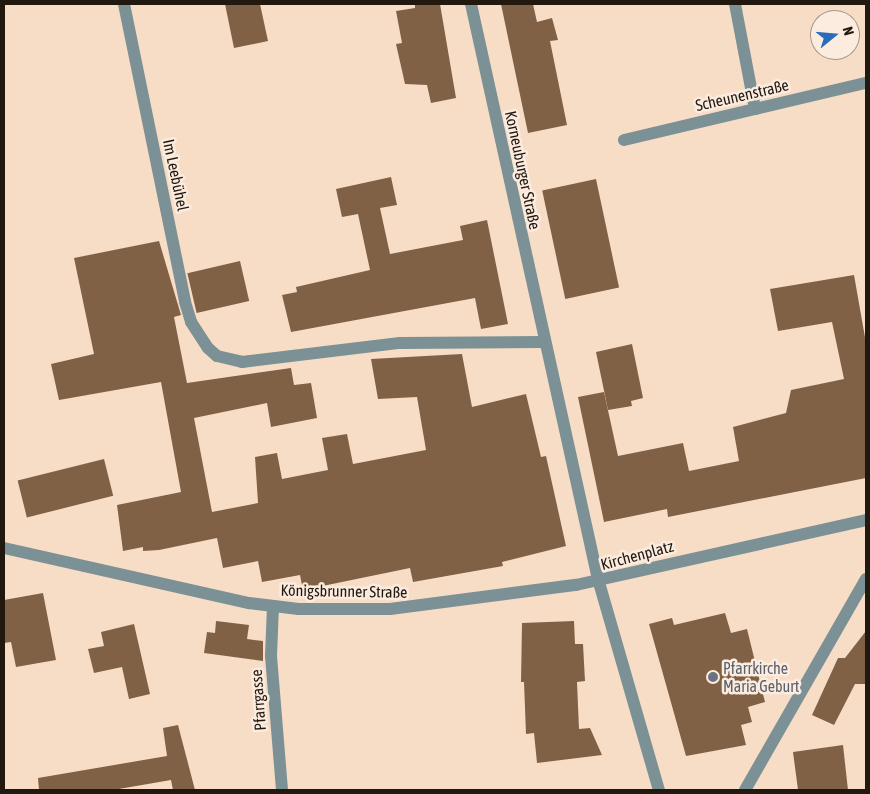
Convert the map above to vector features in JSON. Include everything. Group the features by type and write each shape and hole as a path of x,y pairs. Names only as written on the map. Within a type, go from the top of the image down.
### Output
{"street":[{"name":"Im Leebühel","path":"124,4 185,302 191,322 208,348 223,358 242,362 400,343 544,342"},
{"name":"Korneuburger Straße","path":"471,4 544,342 598,579"},
{"path":"734,4 755,109"},
{"name":"Scheunenstraße","path":"624,140 866,83"},
{"name":"Kirchenplatz","path":"659,790 598,579 866,520"},
{"name":"Königsbrunner Straße","path":"4,548 273,606 423,608 598,579"},
{"path":"745,790 866,579"},
{"name":"Pfarrgasse","path":"273,606 271,656 282,790"}],"building":[{"path":"225,4 260,4 268,41 234,48"},
{"path":"415,4 440,4 456,98 431,103 427,85 405,84 396,44 402,43 396,11 415,8"},
{"path":"501,4 533,4 537,22 552,18 558,40 550,41 567,125 528,133"},
{"path":"391,177 397,205 380,208 390,254 463,240 460,226 487,220 508,324 481,329 475,298 291,332 282,295 297,292 296,287 370,270 358,214 342,217 336,189"},
{"path":"596,179 619,288 565,299 542,190"},
{"path":"159,241 181,315 174,317 187,383 291,368 294,385 311,383 317,418 271,427 267,403 194,418 212,512 258,503 255,457 277,453 282,479 328,470 322,438 347,434 353,464 426,450 417,397 378,399 371,359 462,354 472,407 526,394 541,457 546,456 566,546 502,562 503,566 413,582 410,568 303,590 300,575 262,582 258,561 223,568 217,538 159,550 143,551 143,547 123,551 117,505 181,492 161,382 59,400 51,364 94,354 74,258"},
{"path":"240,261 249,301 197,313 187,273"},
{"path":"854,275 866,343 866,478 668,517 667,509 604,522 578,397 604,392 618,456 683,443 689,471 739,461 733,427 786,413 791,390 844,379 832,322 778,331 770,289"},
{"path":"632,344 643,398 631,401 632,406 608,410 596,352"},
{"path":"104,459 113,496 27,517 18,481"},
{"path":"43,593 56,660 16,667 11,642 4,643 4,600"},
{"name":"Pfarrkirche Maria Geburt","path":"725,613 731,633 747,629 765,702 748,707 752,722 741,725 746,745 686,756 649,624 672,618 674,625"},
{"path":"216,621 249,625 247,639 263,641 263,661 204,653 207,632 215,633"},
{"path":"574,621 575,644 583,644 585,681 577,682 579,729 590,728 602,755 537,763 534,733 526,734 524,682 521,682 522,623"},
{"path":"134,624 150,694 129,699 122,667 94,673 88,649 104,646 101,632"},
{"path":"866,631 866,684 855,684 834,725 812,715 838,658 845,658"},
{"path":"178,725 195,790 173,790 171,780 113,790 39,790 38,778 167,756 163,728"},
{"path":"843,745 848,790 798,790 793,752"}],"place":[{"name":"Pfarrkirche Maria Geburt","path":"713,677"}]}
